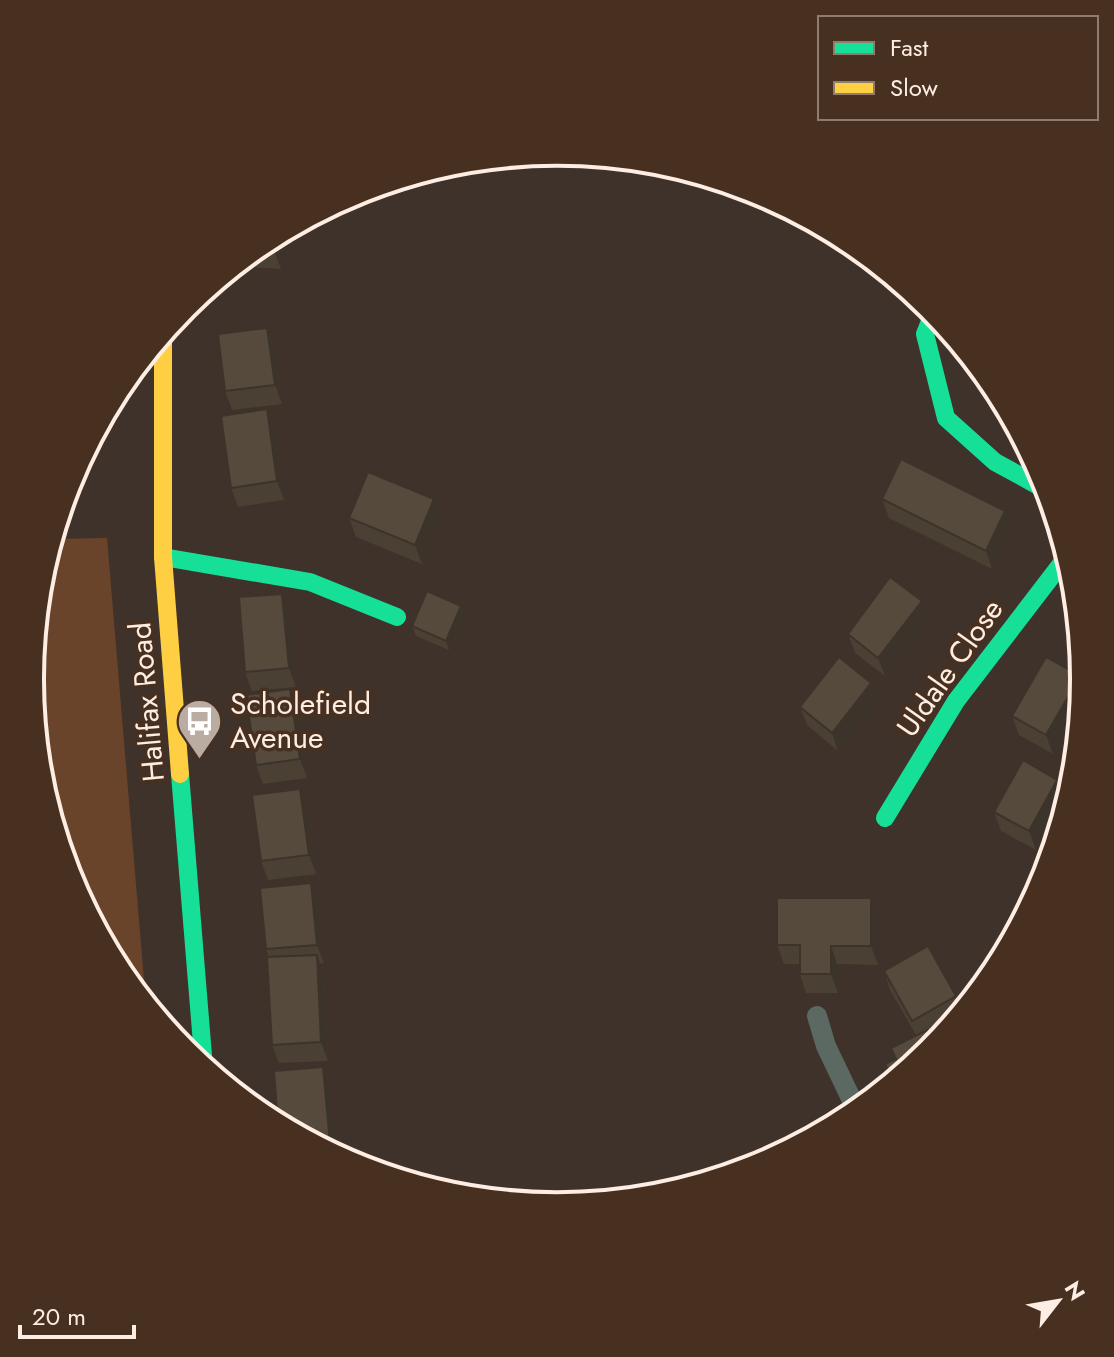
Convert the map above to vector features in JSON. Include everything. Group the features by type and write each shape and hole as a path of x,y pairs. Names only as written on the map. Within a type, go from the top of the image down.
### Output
{"street":[{"path":"929,325 925,334 946,418 995,462 1031,482"},
{"name":"Halifax Road","path":"163,350 163,557 202,1049"},
{"path":"163,557 310,582 397,617"},
{"name":"Uldale Close","path":"885,818 956,701 1058,568"}],"lane":[{"path":"817,1016 826,1046 851,1098"}],"shaded area":[{"path":"107,538 144,983 113,935 83,875 61,811 54,779 45,712 45,645 48,612 63,539"}],"building":[{"path":"267,328 275,385 225,391 218,334"},
{"path":"267,409 277,481 231,488 221,416"},
{"path":"901,459 1005,511 986,551 882,499"},
{"path":"368,472 434,499 415,545 349,518"},
{"path":"890,577 922,601 878,658 848,634"},
{"path":"427,591 461,606 446,641 412,626"},
{"path":"282,594 289,668 245,672 239,597"},
{"path":"839,657 871,683 832,733 800,707"},
{"path":"1046,657 1070,670 1070,694 1046,735 1012,716"},
{"path":"290,689 300,759 256,765 246,695"},
{"path":"1023,760 1057,780 1029,831 994,812"},
{"path":"300,789 309,855 261,861 252,795"},
{"path":"311,883 317,945 266,949 260,888"},
{"path":"777,898 871,898 871,946 831,946 831,974 800,974 800,945 777,945"},
{"path":"928,946 956,996 912,1021 884,971"},
{"path":"317,955 321,1042 272,1045 267,957"},
{"path":"927,1030 928,1032 888,1070 885,1064 896,1059 891,1048"},
{"path":"323,1067 330,1139 277,1108 274,1071"}],"traffic: fast":[{"path":"929,325 925,334 946,418 995,462 1031,482"},
{"path":"163,557 310,582 397,617"},
{"path":"885,818 956,701 1058,568"},
{"path":"180,774 202,1049"}],"traffic: slow":[{"path":"163,350 163,557 180,774"}],"place":[{"name":"Scholefield Avenue","path":"199,760"}]}
